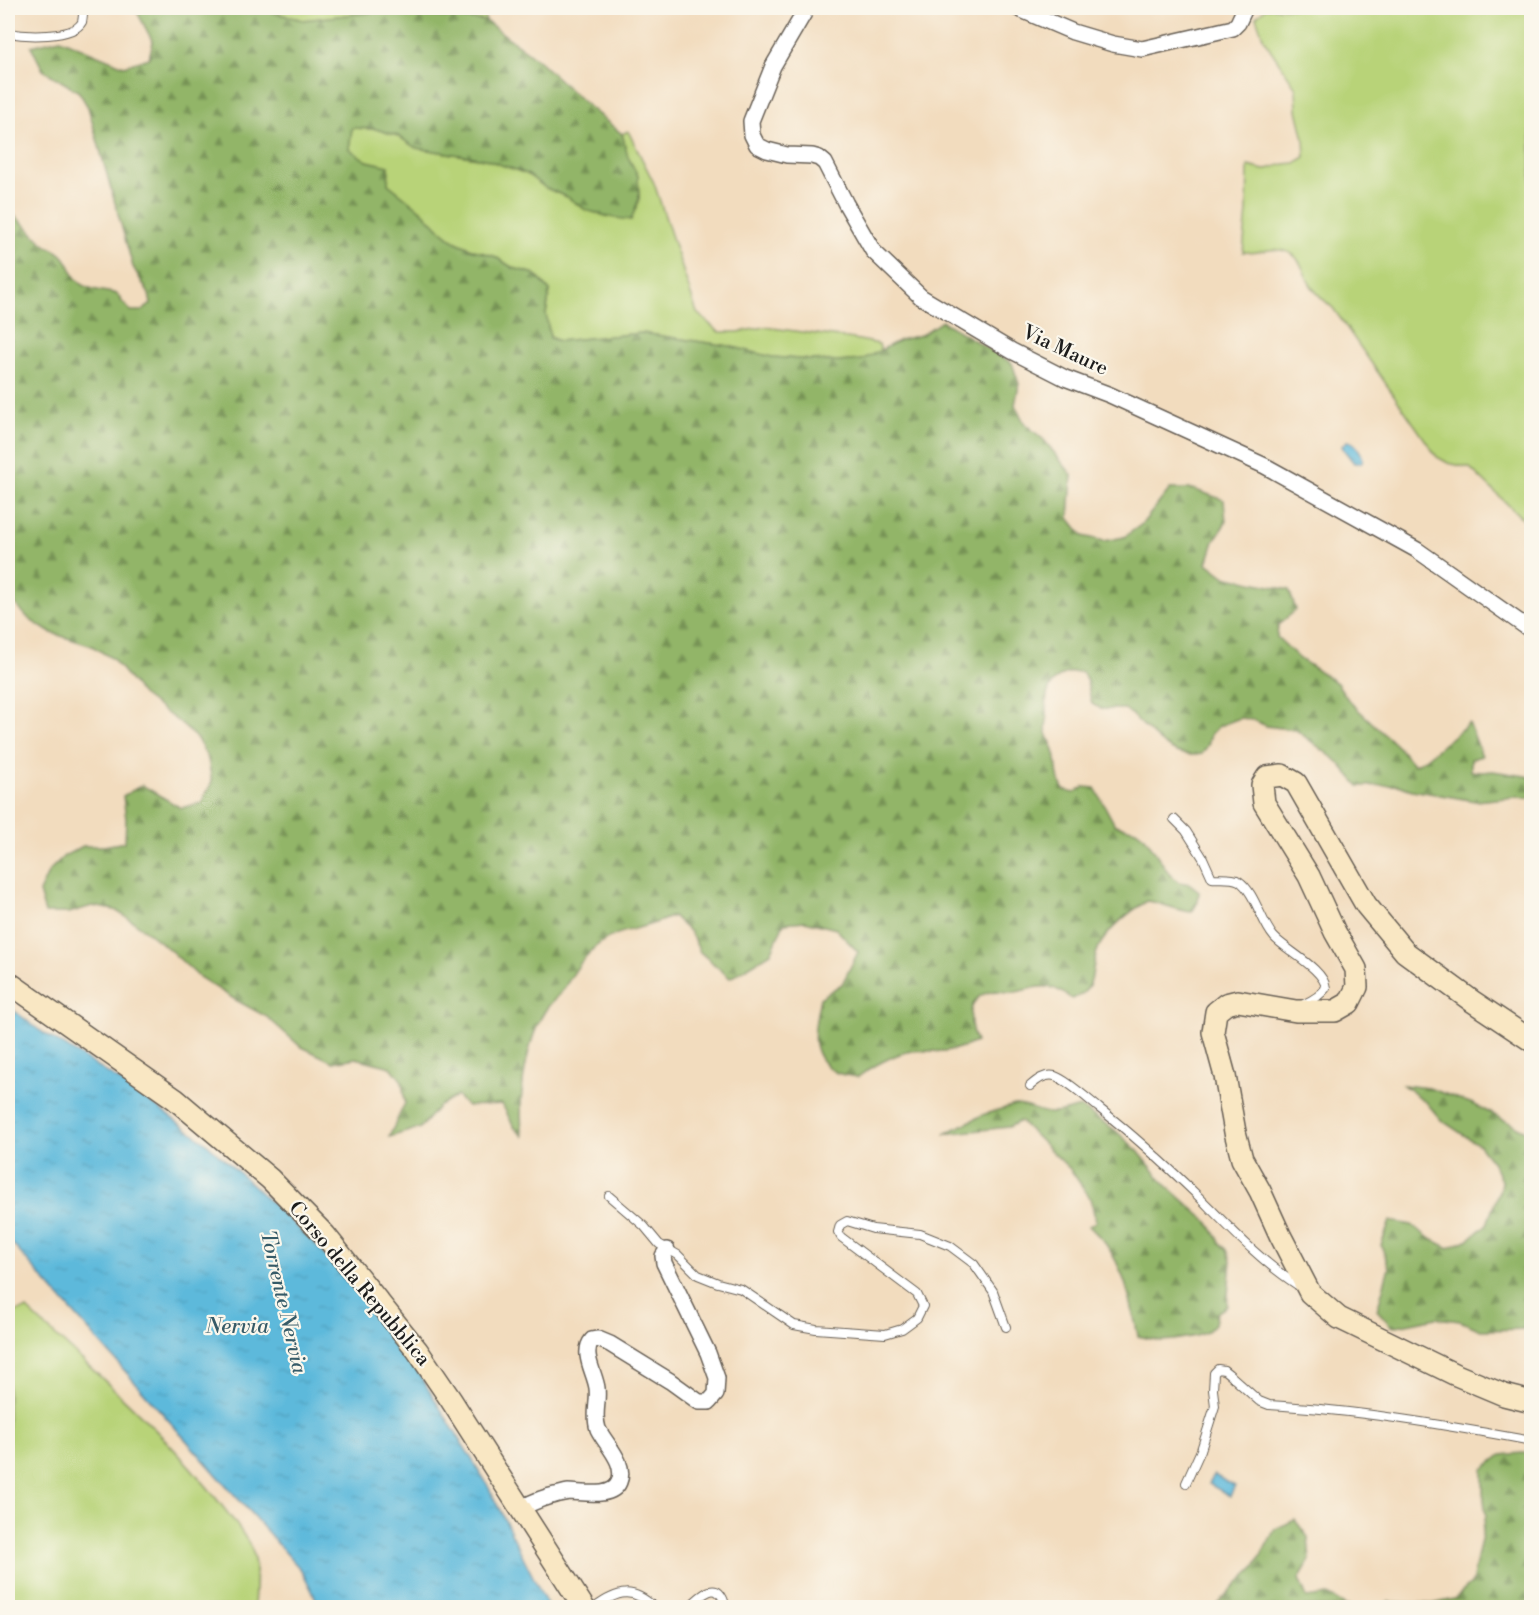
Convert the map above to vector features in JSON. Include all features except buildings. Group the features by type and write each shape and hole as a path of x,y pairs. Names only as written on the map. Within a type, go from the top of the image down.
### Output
{"main road":[{"path":"1532,1041 1472,1001 1406,952 1366,905 1296,783 1282,775 1268,777 1262,785 1264,803 1309,876 1335,932 1356,969 1357,987 1349,1004 1335,1011 1296,1011 1238,1000 1226,1004 1216,1012 1212,1032 1225,1076 1234,1132 1242,1159 1310,1293 1339,1318 1443,1369 1504,1395 1532,1402"},
{"name":"Corso della Repubblica","path":"8,982 175,1099 278,1187 325,1235 417,1350 584,1608"}],"street":[{"name":"Via Maure","path":"807,8 773,66 752,120 752,135 757,145 767,150 787,155 812,156 825,163 873,251 921,297 1012,351 1065,378 1110,395 1274,471 1417,550 1532,631"},
{"path":"1017,8 1073,32 1113,44 1142,49 1233,27 1238,23 1245,8"},
{"path":"521,1509 532,1502 552,1495 568,1492 586,1494 607,1492 614,1489 619,1482 621,1470 598,1429 595,1416 597,1388 588,1352 592,1340 598,1339 618,1349 699,1402 709,1402 716,1394 717,1378 711,1361 664,1263 663,1256 667,1250"}],"lane":[{"path":"8,33 20,35 73,31 82,22 84,8"},
{"path":"1174,819 1203,858 1212,878 1221,880 1233,878 1241,883 1272,935 1313,968 1325,982 1326,988 1317,998 1296,1011"},
{"path":"1030,1086 1037,1079 1055,1076 1071,1086 1129,1132 1231,1230 1283,1276 1310,1293"},
{"path":"609,1196 644,1226 659,1244 678,1255 698,1275 718,1284 741,1289 794,1324 816,1329 885,1334 902,1329 917,1318 923,1306 916,1294 841,1238 838,1228 847,1221 873,1229 920,1234 950,1246 974,1264 993,1291 1006,1327"},
{"path":"1186,1483 1204,1441 1215,1406 1214,1373 1218,1369 1224,1370 1259,1401 1269,1405 1339,1411 1532,1441"},
{"path":"688,1608 710,1590 721,1594 726,1608"},
{"path":"594,1608 612,1595 630,1593 637,1594 655,1608"}],"green space":[{"path":"135,8 255,8 303,20 383,11 486,21 538,60 622,134 628,157 638,176 639,199 631,220 609,217 586,210 567,197 546,188 527,174 485,159 416,148 398,136 376,129 352,128 349,149 367,161 389,166 388,184 454,241 494,256 513,268 535,274 550,291 546,314 550,338 559,341 642,333 729,346 772,357 838,362 862,360 900,340 921,335 942,321 1012,363 1019,384 1015,405 1025,424 1044,440 1072,475 1069,518 1083,536 1104,541 1124,537 1142,524 1170,489 1193,489 1224,500 1226,522 1214,541 1207,563 1224,576 1289,590 1296,610 1278,625 1277,637 1300,659 1337,683 1349,701 1414,765 1425,759 1469,723 1482,756 1471,759 1471,771 1493,771 1531,777 1531,798 1516,797 1475,801 1412,790 1398,785 1359,786 1337,761 1296,730 1266,726 1252,719 1240,718 1219,726 1211,734 1202,754 1178,753 1160,742 1125,709 1102,709 1092,704 1085,676 1082,672 1070,672 1060,676 1052,684 1046,698 1046,728 1055,755 1058,778 1064,790 1074,793 1084,787 1095,788 1115,825 1136,830 1145,837 1170,875 1199,891 1198,902 1192,912 1147,901 1122,919 1101,943 1090,983 1081,995 1072,999 1056,989 1047,987 1017,992 986,993 979,997 971,1010 971,1026 976,1042 949,1051 906,1052 884,1061 858,1077 846,1075 835,1072 826,1065 819,1056 814,1038 820,998 842,984 858,952 836,929 805,921 784,923 771,953 730,978 700,952 690,932 673,916 608,938 594,948 549,1005 538,1024 528,1055 522,1089 523,1136 514,1127 502,1104 467,1106 457,1096 439,1106 420,1128 389,1137 405,1103 402,1081 391,1067 356,1058 333,1062 300,1046 267,1017 199,977 170,950 115,910 92,906 69,913 45,913 39,892 49,871 64,856 83,846 104,846 125,842 126,819 123,796 142,785 181,808 201,803 212,782 208,759 197,739 180,723 142,695 113,659 92,646 49,632 30,620 8,597 8,212 19,219 47,246 61,254 80,283 92,289 117,294 131,311 142,311 151,304 149,294 133,267 88,107 79,92 43,70 31,46 60,39 124,66 149,58 153,42"},
{"path":"255,8 485,8 486,21 383,11 303,20"},
{"path":"1266,8 1531,8 1531,527 1470,468 1448,463 1437,457 1333,308 1312,288 1300,263 1293,255 1278,249 1243,252 1248,166 1264,170 1295,163 1305,157 1304,139 1297,110 1296,88 1264,40 1256,17"},
{"path":"352,128 376,129 398,136 416,148 485,159 527,174 546,188 567,197 586,210 631,220 639,199 638,176 628,157 622,134 628,131 654,183 697,313 719,332 738,332 765,327 879,344 881,351 862,360 838,362 772,357 729,346 642,333 559,341 550,337 546,314 550,291 535,274 513,268 494,256 454,241 388,184 389,166 367,161 349,149"},
{"path":"1403,1085 1429,1088 1473,1104 1531,1134 1531,1329 1481,1330 1460,1321 1436,1318 1392,1327 1377,1310 1389,1267 1381,1245 1390,1221 1412,1225 1429,1238 1449,1248 1469,1239 1487,1224 1502,1183 1493,1163 1479,1145 1441,1120 1426,1102"},
{"path":"1015,1105 1054,1113 1080,1107 1115,1130 1138,1151 1164,1183 1209,1223 1231,1260 1227,1306 1217,1313 1215,1324 1207,1332 1196,1336 1161,1341 1138,1336 1133,1311 1118,1264 1105,1243 1089,1226 1096,1221 1090,1198 1071,1170 1020,1121 1009,1127 944,1134 985,1114"},
{"path":"27,1309 154,1429 231,1517 253,1553 254,1607 8,1607 8,1313"},
{"path":"1531,1454 1531,1607 1374,1607 1389,1602 1433,1604 1454,1599 1472,1583 1486,1515 1483,1469 1501,1455"},
{"path":"1295,1520 1308,1537 1310,1560 1299,1579 1307,1598 1328,1595 1346,1606 1354,1607 1215,1607 1255,1567 1275,1529"}],"water":[{"path":"1347,441 1353,443 1359,450 1363,459 1361,463 1354,463 1344,450 1342,446"},
{"name":"Nervia","path":"8,1006 39,1030 122,1082 204,1141 315,1244 401,1345 486,1482 548,1607 320,1607 302,1571 8,1239"},
{"path":"1214,1475 1235,1486 1230,1496 1209,1484"}],"water label":[{"name":"Torrente Nervia","path":"283,1302"}]}
